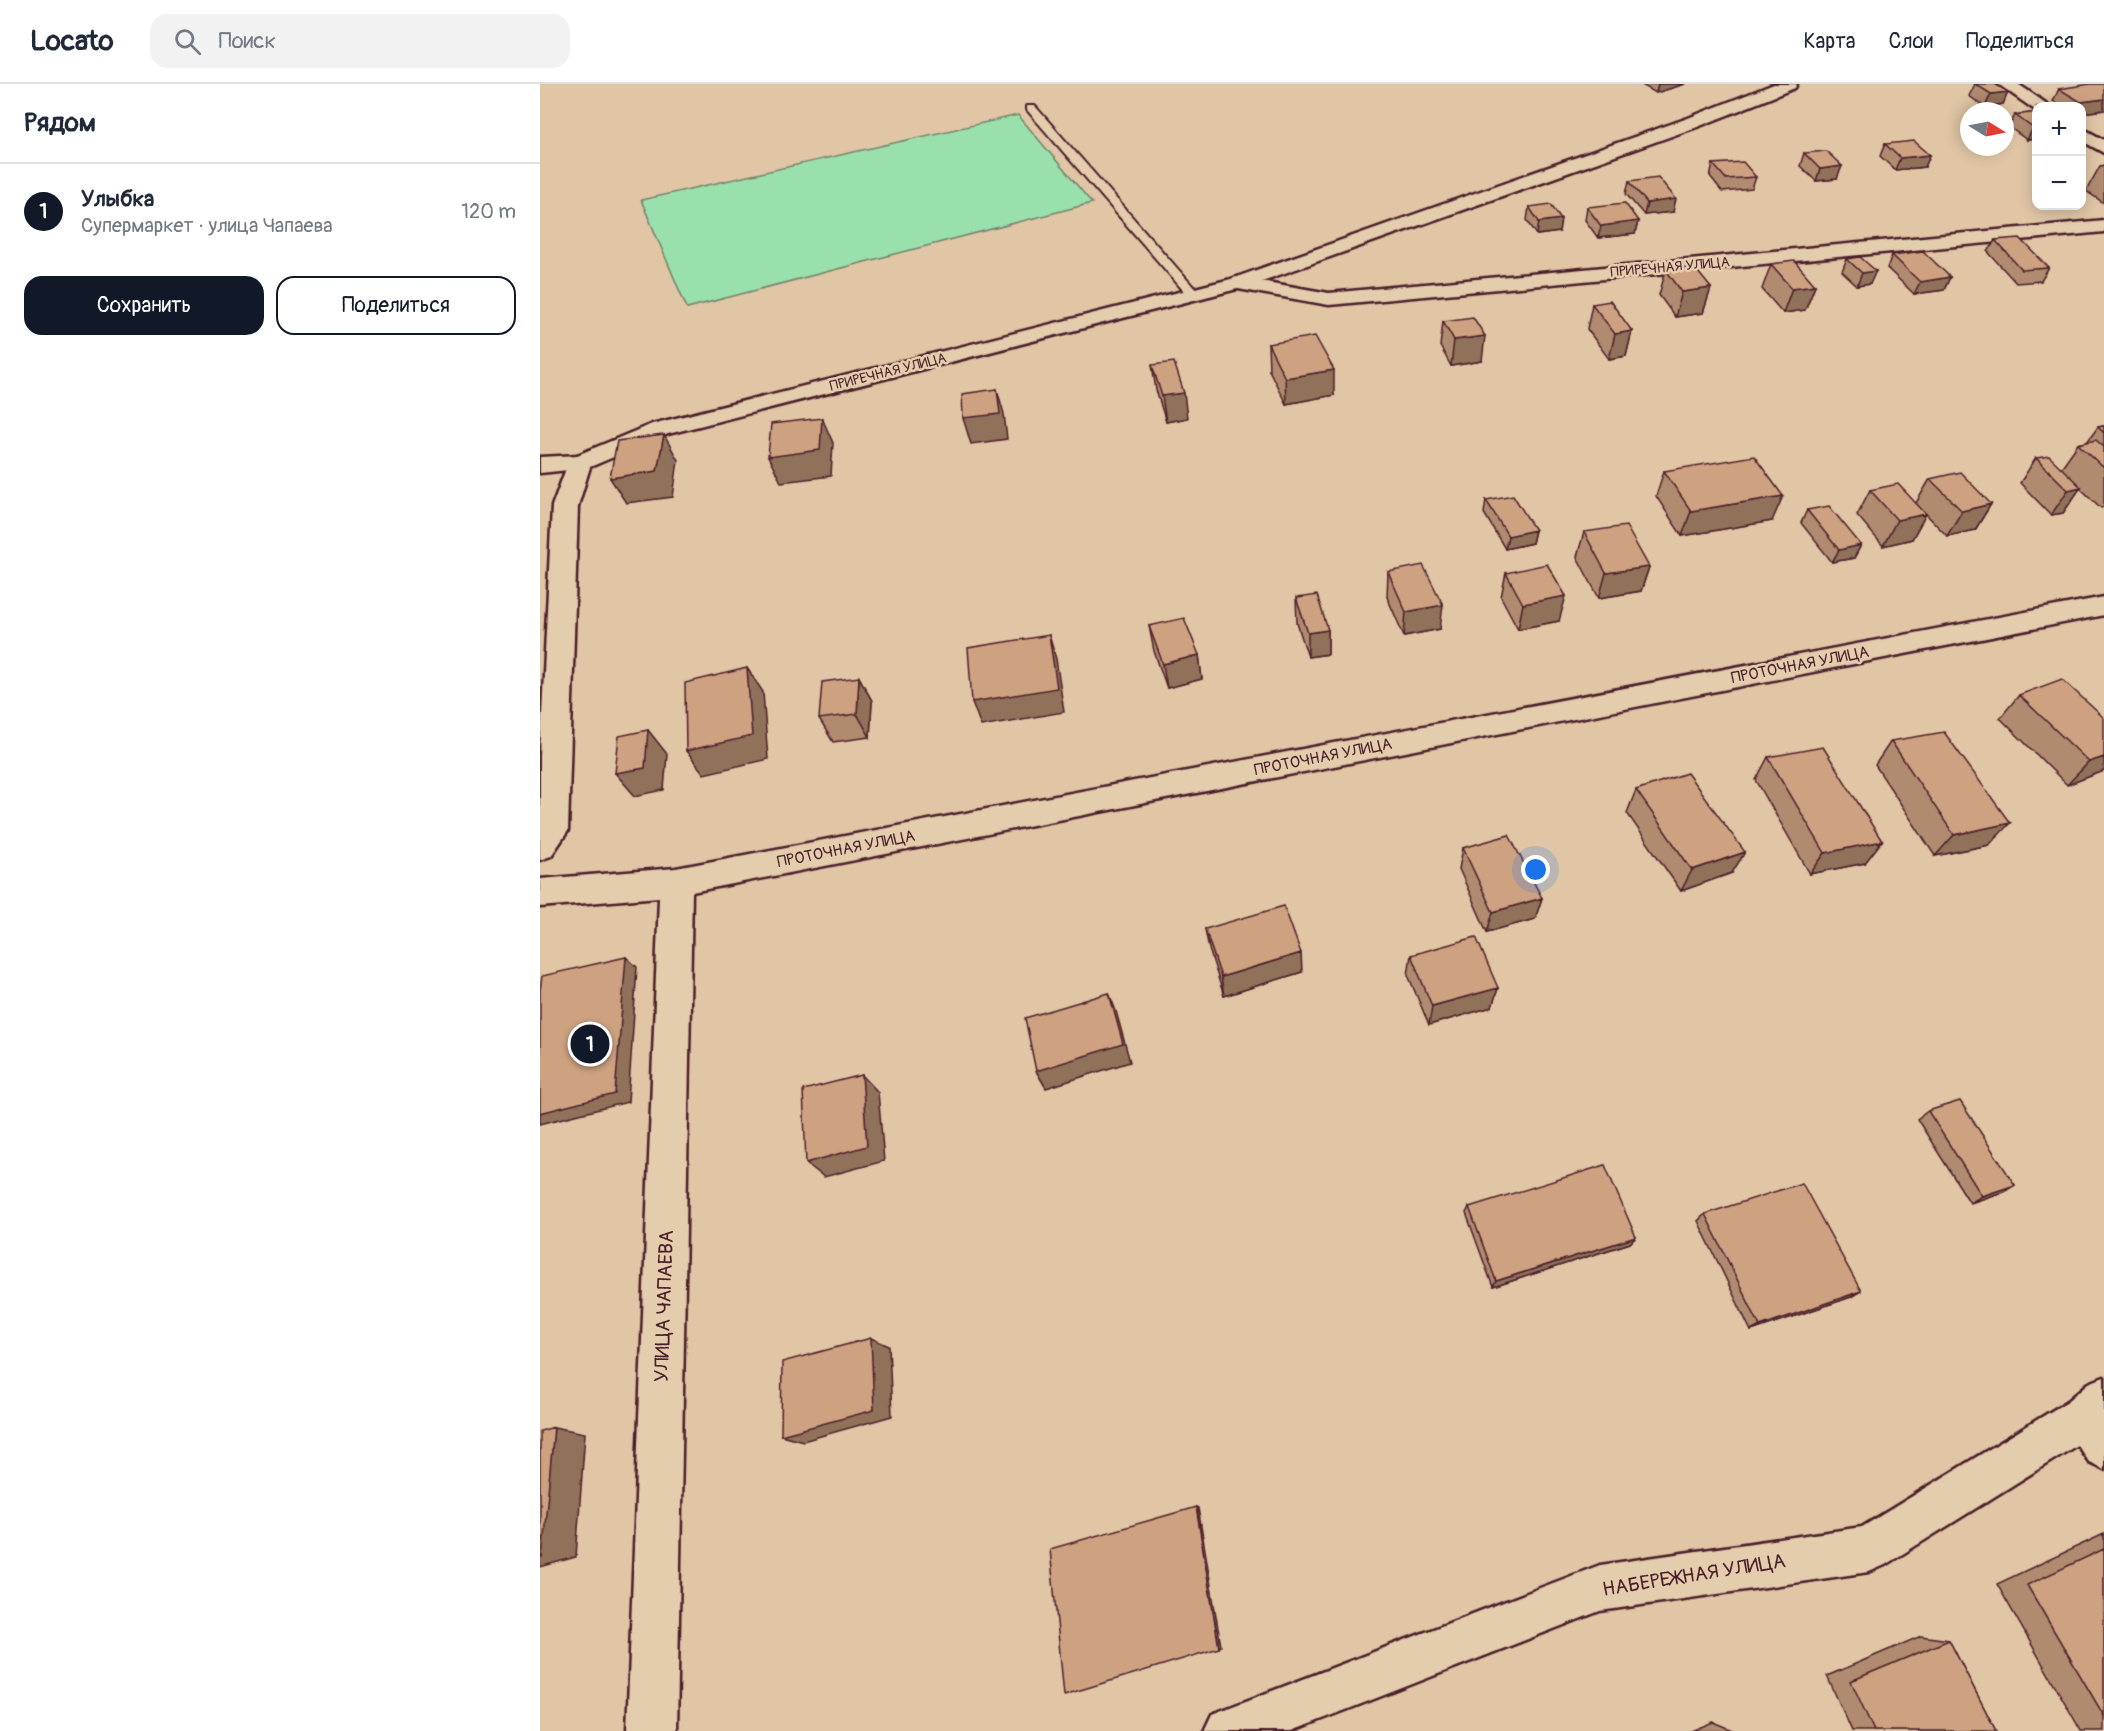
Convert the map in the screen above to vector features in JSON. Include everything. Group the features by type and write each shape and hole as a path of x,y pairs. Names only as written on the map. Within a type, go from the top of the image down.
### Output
{"street":[{"name":"ПРИРЕЧНАЯ УЛИЦА","path":"540,465 579,463 660,429 1238,283 1683,126 1789,84"},
{"path":"2006,84 2035,102"},
{"path":"2086,136 2104,148"},
{"name":"ПРИРЕЧНАЯ УЛИЦА","path":"1238,283 1329,299 2104,225"},
{"path":"540,847 552,831 565,506 579,463"},
{"name":"ПРОТОЧНАЯ УЛИЦА","path":"540,893 676,882 2104,606"},
{"name":"УЛИЦА ЧАПАЕВА","path":"652,1731 676,882"},
{"name":"НАБЕРЕЖНАЯ УЛИЦА","path":"1229,1731 1600,1588 1869,1549 2097,1420"}],"lane":[{"path":"1031,108 1193,294"}],"green space":[{"path":"1018,115 1092,203 687,308 641,200"}],"building":[{"path":"1975,84 1995,84 2008,92 1991,94"},
{"path":"2104,84 2104,99 2081,102 2059,89"},
{"path":"2032,113 2032,127 2015,115"},
{"path":"1914,141 1930,155 1900,158 1885,144"},
{"path":"1826,151 1842,166 1820,169 1804,153"},
{"path":"1743,162 1756,177 1726,179 1713,164"},
{"path":"1658,177 1676,199 1647,203 1629,181"},
{"path":"1625,203 1638,221 1601,226 1587,207"},
{"path":"1551,204 1561,219 1539,222 1529,207"},
{"path":"2020,238 2049,268 2022,270 1995,240"},
{"path":"1923,251 1950,277 1920,282 1892,255"},
{"path":"1860,257 1876,271 1862,273 1847,259"},
{"path":"1794,261 1815,285 1792,288 1771,264"},
{"path":"1694,267 1711,288 1682,292 1666,270"},
{"path":"1610,301 1632,331 1615,334 1592,304"},
{"path":"1473,317 1485,336 1454,340 1443,321"},
{"path":"1315,336 1334,370 1285,378 1268,344"},
{"path":"1174,362 1184,393 1162,396 1152,365"},
{"path":"997,389 1000,414 963,418 962,394"},
{"path":"822,418 820,450 768,457 771,424"},
{"path":"664,435 657,471 610,478 617,441"},
{"path":"2096,440 2104,447 2104,468 2078,444"},
{"path":"1754,456 1783,496 1691,511 1664,471"},
{"path":"2049,456 2081,487 2068,490 2036,458"},
{"path":"1960,472 1991,504 1962,511 1930,479"},
{"path":"1898,484 1926,514 1897,520 1870,490"},
{"path":"1513,495 1535,530 1508,536 1486,500"},
{"path":"1829,506 1861,545 1839,550 1807,510"},
{"path":"1626,526 1649,567 1606,573 1584,532"},
{"path":"1547,564 1566,596 1523,604 1506,573"},
{"path":"1423,565 1443,605 1406,612 1388,572"},
{"path":"1317,595 1328,630 1308,633 1296,598"},
{"path":"1184,618 1199,655 1163,664 1149,626"},
{"path":"1049,635 1057,688 972,702 968,648"},
{"path":"747,668 752,736 686,751 685,683"},
{"path":"859,677 857,714 819,719 822,682"},
{"path":"2062,679 2104,718 2104,757 2089,762 2019,695"},
{"path":"648,730 645,768 615,773 619,736"},
{"path":"1944,732 2010,823 1954,835 1891,741"},
{"path":"1823,747 1882,841 1825,853 1768,757"},
{"path":"1687,773 1745,852 1692,870 1636,790"},
{"path":"1509,835 1542,898 1493,912 1463,848"},
{"path":"1284,906 1301,953 1221,977 1205,929"},
{"path":"1476,937 1498,988 1432,1006 1411,955"},
{"path":"626,957 615,1094 540,1113 542,976"},
{"path":"1109,993 1123,1044 1036,1071 1025,1018"},
{"path":"862,1075 867,1146 806,1163 803,1090"},
{"path":"1960,1101 2015,1185 1982,1196 1928,1111"},
{"path":"1605,1165 1636,1237 1496,1281 1469,1207"},
{"path":"1802,1183 1861,1291 1760,1326 1705,1214"},
{"path":"871,1338 874,1410 781,1435 782,1362"},
{"path":"554,1427 542,1557 540,1557 540,1431"},
{"path":"1196,1507 1219,1648 1064,1695 1050,1549"},
{"path":"2104,1549 2104,1716 2027,1585"},
{"path":"1949,1640 1996,1731 1874,1731 1851,1681"}],"place":[{"name":"Улыбка","path":"590,1044"}]}
